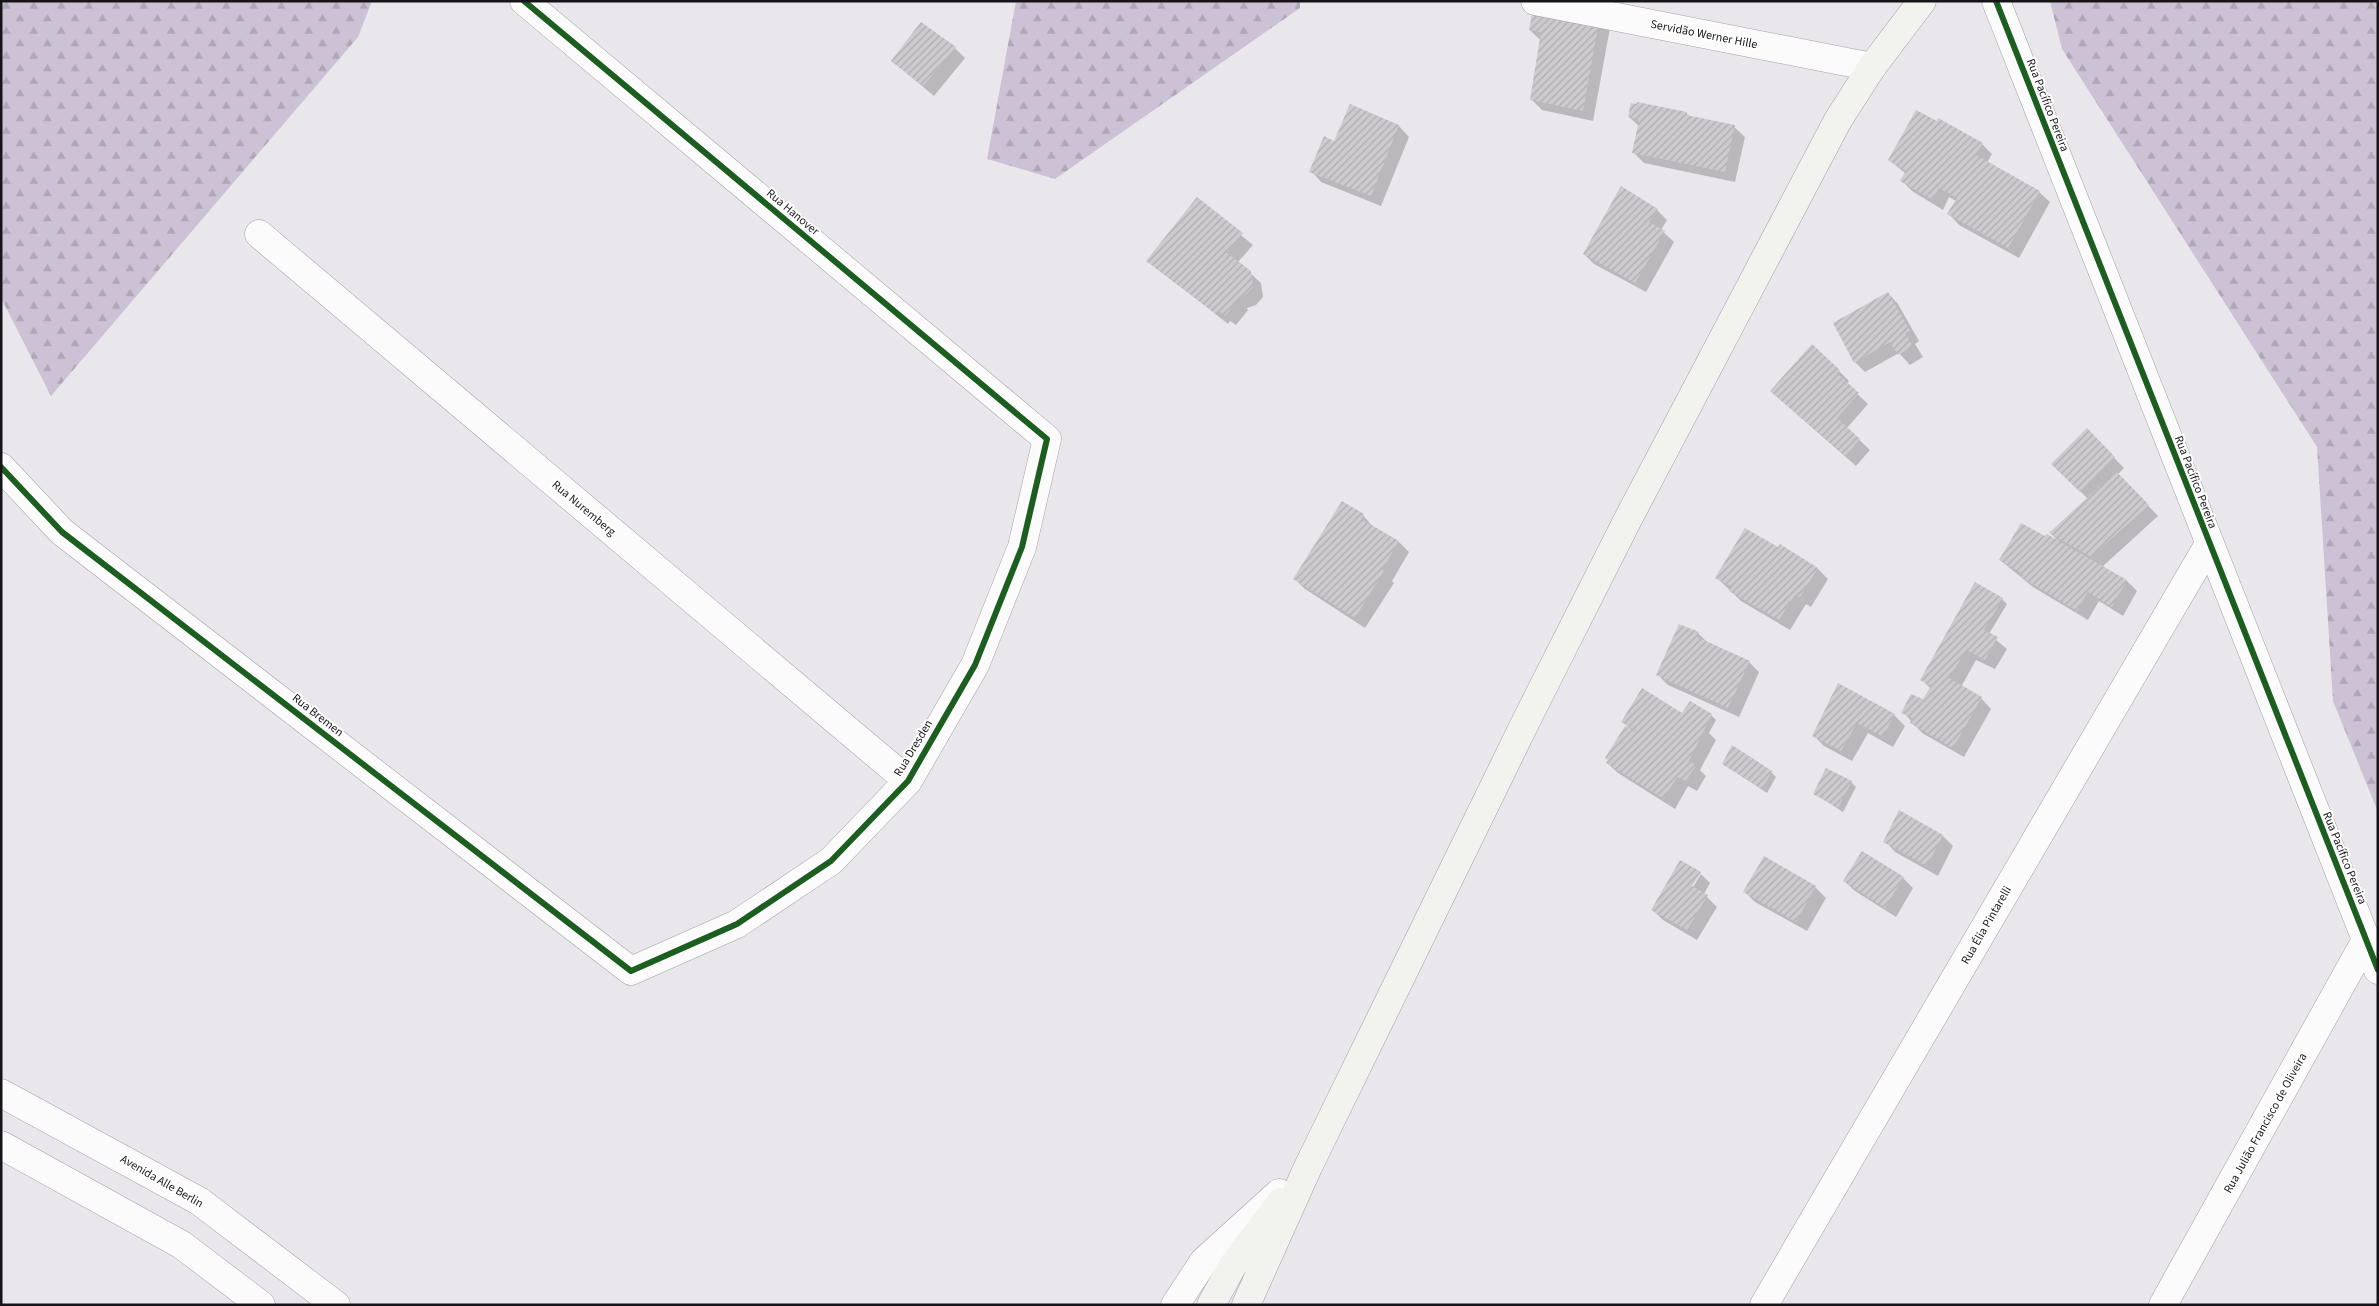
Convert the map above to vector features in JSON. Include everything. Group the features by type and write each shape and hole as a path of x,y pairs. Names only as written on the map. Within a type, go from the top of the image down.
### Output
{"main road":[{"path":"1246,1305 1308,1167 1528,717 1623,530 1838,120 1872,67 1922,1"},
{"path":"1211,1305 1233,1265 1308,1167"}],"street":[{"name":"Rua Hanover","path":"524,1 1047,439"},
{"name":"Servidão Werner Hille","path":"1535,1 1872,67"},
{"name":"Rua Pacífico Pereira","path":"1996,1 2208,544 2378,970"},
{"name":"Rua Nuremberg","path":"260,234 908,781"},
{"name":"Rua Dresden","path":"631,971 737,924 831,861 908,781 975,665 1022,547 1047,439"},
{"name":"Rua Bremen","path":"1,467 62,532 631,971"},
{"name":"Rua Élia Pintarelli","path":"1764,1305 2208,544"},
{"name":"Rua Julião Francisco de Oliveira","path":"2163,1305 2366,940"},
{"name":"Avenida Alle Berlin","path":"1,1093 199,1200 336,1305"},
{"path":"1,1145 182,1244 261,1305"},
{"path":"1175,1305 1204,1261 1308,1167"}],"green space":[{"path":"1,1 372,1 358,37 51,396 1,298"},
{"path":"1016,1 1300,1 1300,8 1055,179 987,159"},
{"path":"2050,1 2378,1 2378,812 2333,701 2317,447 2062,49"}],"building":[{"path":"1534,3 1600,16 1583,111 1530,100 1541,32 1529,30"},
{"path":"921,22 956,47 923,86 891,61"},
{"path":"1637,102 1687,112 1686,115 1735,125 1725,172 1632,153 1639,120 1628,117 1631,103 1636,104"},
{"path":"1350,104 1399,125 1371,196 1309,172 1324,136 1334,141"},
{"path":"1916,110 1937,121 1938,118 1983,143 1976,155 2040,191 2008,248 1947,214 1957,198 1939,188 1932,200 1900,181 1906,171 1888,160"},
{"path":"1621,186 1658,209 1649,222 1665,231 1635,283 1583,254"},
{"path":"1197,197 1243,233 1227,253 1251,271 1253,287 1245,295 1238,298 1225,316 1219,311 1217,315 1146,261"},
{"path":"1888,292 1910,331 1905,333 1913,346 1898,355 1890,342 1854,363 1833,323"},
{"path":"1812,344 1840,370 1837,373 1859,393 1837,418 1860,439 1845,456 1770,391"},
{"path":"2087,428 2115,457 2080,492 2051,464"},
{"path":"2116,471 2149,505 2091,557 2049,533"},
{"path":"1342,501 1364,514 1361,519 1399,541 1382,570 1384,571 1355,618 1293,579"},
{"path":"2021,523 2045,536 2047,534 2127,580 2112,607 2088,592 2077,611 2021,577 2023,574 1999,560"},
{"path":"1745,528 1778,547 1780,544 1818,568 1800,597 1795,595 1779,620 1729,591 1732,587 1715,578"},
{"path":"1975,582 2003,598 1984,630 1998,637 1985,660 1966,650 1949,678 1982,697 1953,748 1910,723 1912,718 1901,713 1911,694 1923,699 1931,686 1920,680"},
{"path":"1679,624 1699,632 1697,637 1750,661 1728,708 1656,675"},
{"path":"1838,683 1895,714 1883,737 1857,723 1841,751 1812,736"},
{"path":"1642,688 1682,713 1690,701 1712,714 1689,761 1696,765 1686,781 1677,777 1664,799 1606,763 1608,760 1605,758 1625,726 1643,735 1621,722"},
{"path":"1732,745 1772,771 1762,789 1722,764"},
{"path":"1826,768 1852,781 1838,808 1813,794"},
{"path":"1899,810 1943,835 1927,866 1883,842"},
{"path":"1862,851 1904,877 1885,908 1843,881"},
{"path":"1764,856 1816,886 1796,922 1743,892"},
{"path":"1680,860 1701,872 1692,886 1708,895 1687,930 1651,910"}],"cycle path":[{"path":"1,467 62,532 631,971 737,924 831,861 908,781 975,665 1022,547 1047,439 524,1"},
{"path":"1996,1 2378,970"}]}
